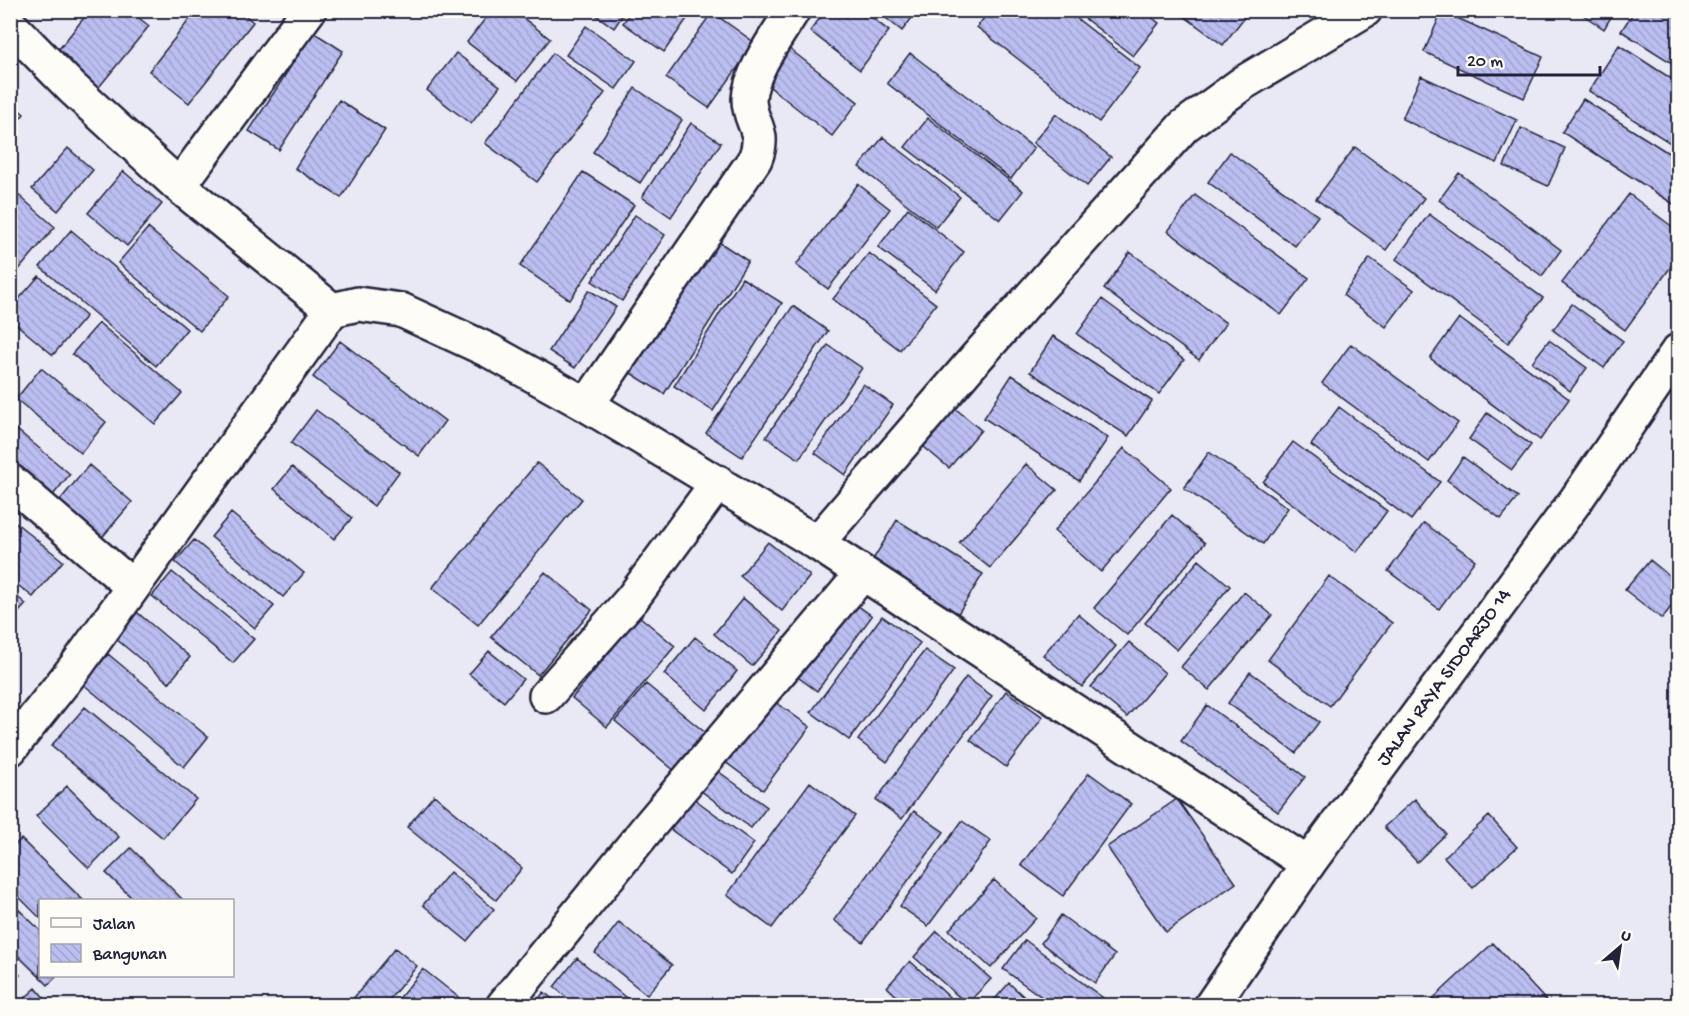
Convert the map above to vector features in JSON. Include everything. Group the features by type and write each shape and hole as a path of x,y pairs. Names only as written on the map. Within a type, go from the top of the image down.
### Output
{"street":[{"path":"179,186 309,10"},
{"path":"587,405 755,159 760,146 749,102 750,90 755,75 793,10"},
{"path":"817,543 983,349 1184,126 1243,83 1365,10"},
{"path":"10,25 72,88 179,186 332,310"},
{"path":"10,749 77,665 332,310 358,304 401,310 490,351 718,482 817,543 1308,864"},
{"name":"JALAN RAYA SIDOARJO 14","path":"1211,1005 1308,864 1576,500 1678,351"},
{"path":"10,481 133,587"},
{"path":"546,696 632,599 718,482"},
{"path":"503,1005 650,825 863,573"}],"building":[{"path":"90,10 129,10 149,26 95,92 52,58"},
{"path":"197,10 239,10 253,22 189,103 149,71"},
{"path":"492,10 513,10 550,39 517,81 467,42"},
{"path":"589,10 626,10 614,28"},
{"path":"632,10 693,10 664,52 623,23"},
{"path":"826,10 862,10 889,31 860,70 810,31"},
{"path":"876,10 918,10 902,31"},
{"path":"990,10 1066,10 1140,68 1099,122 977,27"},
{"path":"1074,10 1143,10 1159,23 1133,56"},
{"path":"1188,10 1250,10 1223,45 1184,16"},
{"path":"1576,10 1615,10 1604,29"},
{"path":"1635,10 1678,10 1678,60 1675,65 1621,31"},
{"path":"1442,11 1543,57 1524,98 1424,52"},
{"path":"712,12 755,43 709,108 666,78"},
{"path":"586,26 636,61 616,89 566,55"},
{"path":"313,32 343,51 279,150 249,131"},
{"path":"1619,45 1678,83 1678,148 1589,91"},
{"path":"787,47 858,102 832,136 761,80"},
{"path":"456,53 500,86 471,124 427,90"},
{"path":"553,53 605,93 537,182 485,143"},
{"path":"910,53 1034,148 1011,179 887,83"},
{"path":"1421,76 1517,120 1497,163 1402,119"},
{"path":"635,88 682,120 640,183 593,152"},
{"path":"1583,99 1678,159 1678,207 1562,132"},
{"path":"339,100 385,130 341,198 295,168"},
{"path":"10,102 24,114 10,130"},
{"path":"1056,114 1111,157 1087,186 1033,143"},
{"path":"928,118 1023,191 1000,220 905,147"},
{"path":"691,123 721,143 671,217 642,197"},
{"path":"1521,128 1565,148 1548,186 1504,166"},
{"path":"883,137 960,197 936,227 859,167"},
{"path":"1355,147 1424,198 1386,250 1316,199"},
{"path":"68,148 93,170 58,211 32,189"},
{"path":"1230,152 1318,216 1295,246 1208,182"},
{"path":"123,171 162,204 127,246 88,213"},
{"path":"583,172 634,205 570,300 520,266"},
{"path":"1459,173 1561,250 1542,276 1439,200"},
{"path":"858,184 890,209 828,289 796,265"},
{"path":"16,193 55,227 16,273 10,269 10,200"},
{"path":"1629,194 1678,231 1678,257 1625,330 1562,283"},
{"path":"1195,195 1309,278 1281,315 1168,231"},
{"path":"908,208 964,252 935,290 878,247"},
{"path":"1429,214 1543,298 1508,343 1396,259"},
{"path":"635,215 665,235 622,301 592,281"},
{"path":"148,228 229,296 200,331 118,263"},
{"path":"71,230 187,329 156,366 40,267"},
{"path":"713,238 748,261 664,394 629,372"},
{"path":"1130,252 1226,323 1199,360 1104,289"},
{"path":"869,253 936,304 900,350 833,299"},
{"path":"1370,258 1414,290 1386,327 1343,295"},
{"path":"39,276 86,316 53,355 10,319 10,309"},
{"path":"742,278 782,303 713,411 674,386"},
{"path":"589,290 616,307 575,368 549,351"},
{"path":"1102,299 1184,360 1159,394 1077,334"},
{"path":"1572,304 1623,341 1604,368 1553,330"},
{"path":"793,306 828,331 742,457 706,433"},
{"path":"1459,318 1569,399 1540,440 1430,358"},
{"path":"99,323 182,393 155,424 72,354"},
{"path":"1053,336 1152,401 1128,436 1030,372"},
{"path":"1549,340 1587,368 1570,391 1532,362"},
{"path":"340,341 445,421 419,456 313,377"},
{"path":"1351,344 1458,423 1429,462 1322,383"},
{"path":"828,345 862,368 799,459 766,437"},
{"path":"41,368 106,422 81,453 16,399"},
{"path":"1012,375 1108,438 1079,481 984,418"},
{"path":"863,384 893,405 845,475 815,453"},
{"path":"950,404 981,430 949,468 918,442"},
{"path":"1339,407 1440,482 1411,520 1311,445"},
{"path":"316,410 399,472 374,506 291,443"},
{"path":"1487,413 1531,445 1512,470 1469,439"},
{"path":"10,424 70,474 45,505 10,476"},
{"path":"1293,442 1387,511 1357,552 1263,482"},
{"path":"1124,448 1171,488 1101,572 1054,531"},
{"path":"1209,452 1288,508 1263,544 1184,488"},
{"path":"1463,457 1518,497 1501,519 1447,480"},
{"path":"537,463 582,499 478,625 432,588"},
{"path":"1026,464 1057,490 990,568 959,543"},
{"path":"89,465 132,502 94,547 51,511"},
{"path":"292,467 352,518 334,539 274,489"},
{"path":"231,513 304,573 283,597 211,537"},
{"path":"1172,515 1205,543 1127,635 1094,608"},
{"path":"10,518 63,561 33,597 10,579"},
{"path":"897,520 983,574 954,620 869,566"},
{"path":"1424,523 1475,560 1439,609 1388,571"},
{"path":"194,540 274,606 255,628 175,562"},
{"path":"768,542 810,576 782,611 740,576"},
{"path":"1199,560 1230,586 1177,650 1145,623"},
{"path":"1650,560 1678,583 1678,597 1662,619 1625,590"},
{"path":"172,572 254,639 233,663 152,596"},
{"path":"545,572 592,610 538,675 491,637"},
{"path":"1329,576 1392,623 1330,706 1268,660"},
{"path":"10,591 26,604 10,622"},
{"path":"1244,592 1272,615 1209,690 1181,667"},
{"path":"846,597 872,616 817,691 791,672"},
{"path":"743,598 782,631 752,666 714,634"},
{"path":"126,603 190,657 169,683 104,629"},
{"path":"1078,614 1116,646 1082,687 1043,655"},
{"path":"639,616 675,646 607,727 572,698"},
{"path":"882,616 920,643 849,740 811,712"},
{"path":"695,637 737,671 706,710 664,674"},
{"path":"1129,642 1165,673 1127,717 1091,687"},
{"path":"925,650 954,670 887,762 858,740"},
{"path":"489,651 523,679 504,702 469,674"},
{"path":"108,654 208,737 184,767 83,684"},
{"path":"1250,672 1319,722 1296,753 1228,703"},
{"path":"966,677 992,696 902,819 876,800"},
{"path":"646,684 707,734 676,772 615,721"},
{"path":"1006,691 1043,717 1006,767 970,740"},
{"path":"770,698 810,727 763,790 724,761"},
{"path":"1207,705 1305,777 1278,812 1181,741"},
{"path":"85,707 196,799 163,838 51,746"},
{"path":"711,766 767,807 751,828 696,787"},
{"path":"1089,773 1131,804 1063,896 1021,865"},
{"path":"810,782 855,816 772,928 727,895"},
{"path":"67,786 119,837 89,868 36,816"},
{"path":"434,795 522,868 496,900 407,827"},
{"path":"693,798 754,843 732,874 670,829"},
{"path":"1177,799 1236,883 1166,932 1107,847"},
{"path":"1415,799 1446,834 1417,862 1384,827"},
{"path":"914,811 944,832 863,942 834,920"},
{"path":"1489,816 1517,847 1473,888 1444,857"},
{"path":"962,821 991,841 928,926 900,906"},
{"path":"21,839 82,899 39,899 39,917 10,888 10,850"},
{"path":"131,848 182,899 133,899 106,873"},
{"path":"450,872 494,909 467,941 423,905"},
{"path":"994,880 1036,918 991,968 949,930"},
{"path":"10,901 39,929 39,976 10,948"},
{"path":"1061,915 1115,955 1095,983 1041,943"},
{"path":"619,922 672,965 647,995 595,953"},
{"path":"937,931 991,979 967,1004 914,957"},
{"path":"1025,940 1103,998 1098,1006 1054,1006 1003,969"},
{"path":"1493,943 1551,1006 1425,1006"},
{"path":"395,948 417,966 384,1006 347,1006"},
{"path":"577,958 636,1006 577,1006 554,987"},
{"path":"910,961 959,1006 907,1006 887,987"},
{"path":"10,965 20,975 10,984"},
{"path":"423,969 462,1000 457,1006 393,1006"},
{"path":"40,977 56,977 48,985"},
{"path":"1009,983 1034,1006 989,1006"},
{"path":"36,988 51,1006 16,1006"},
{"path":"544,992 561,1006 533,1006"}]}
